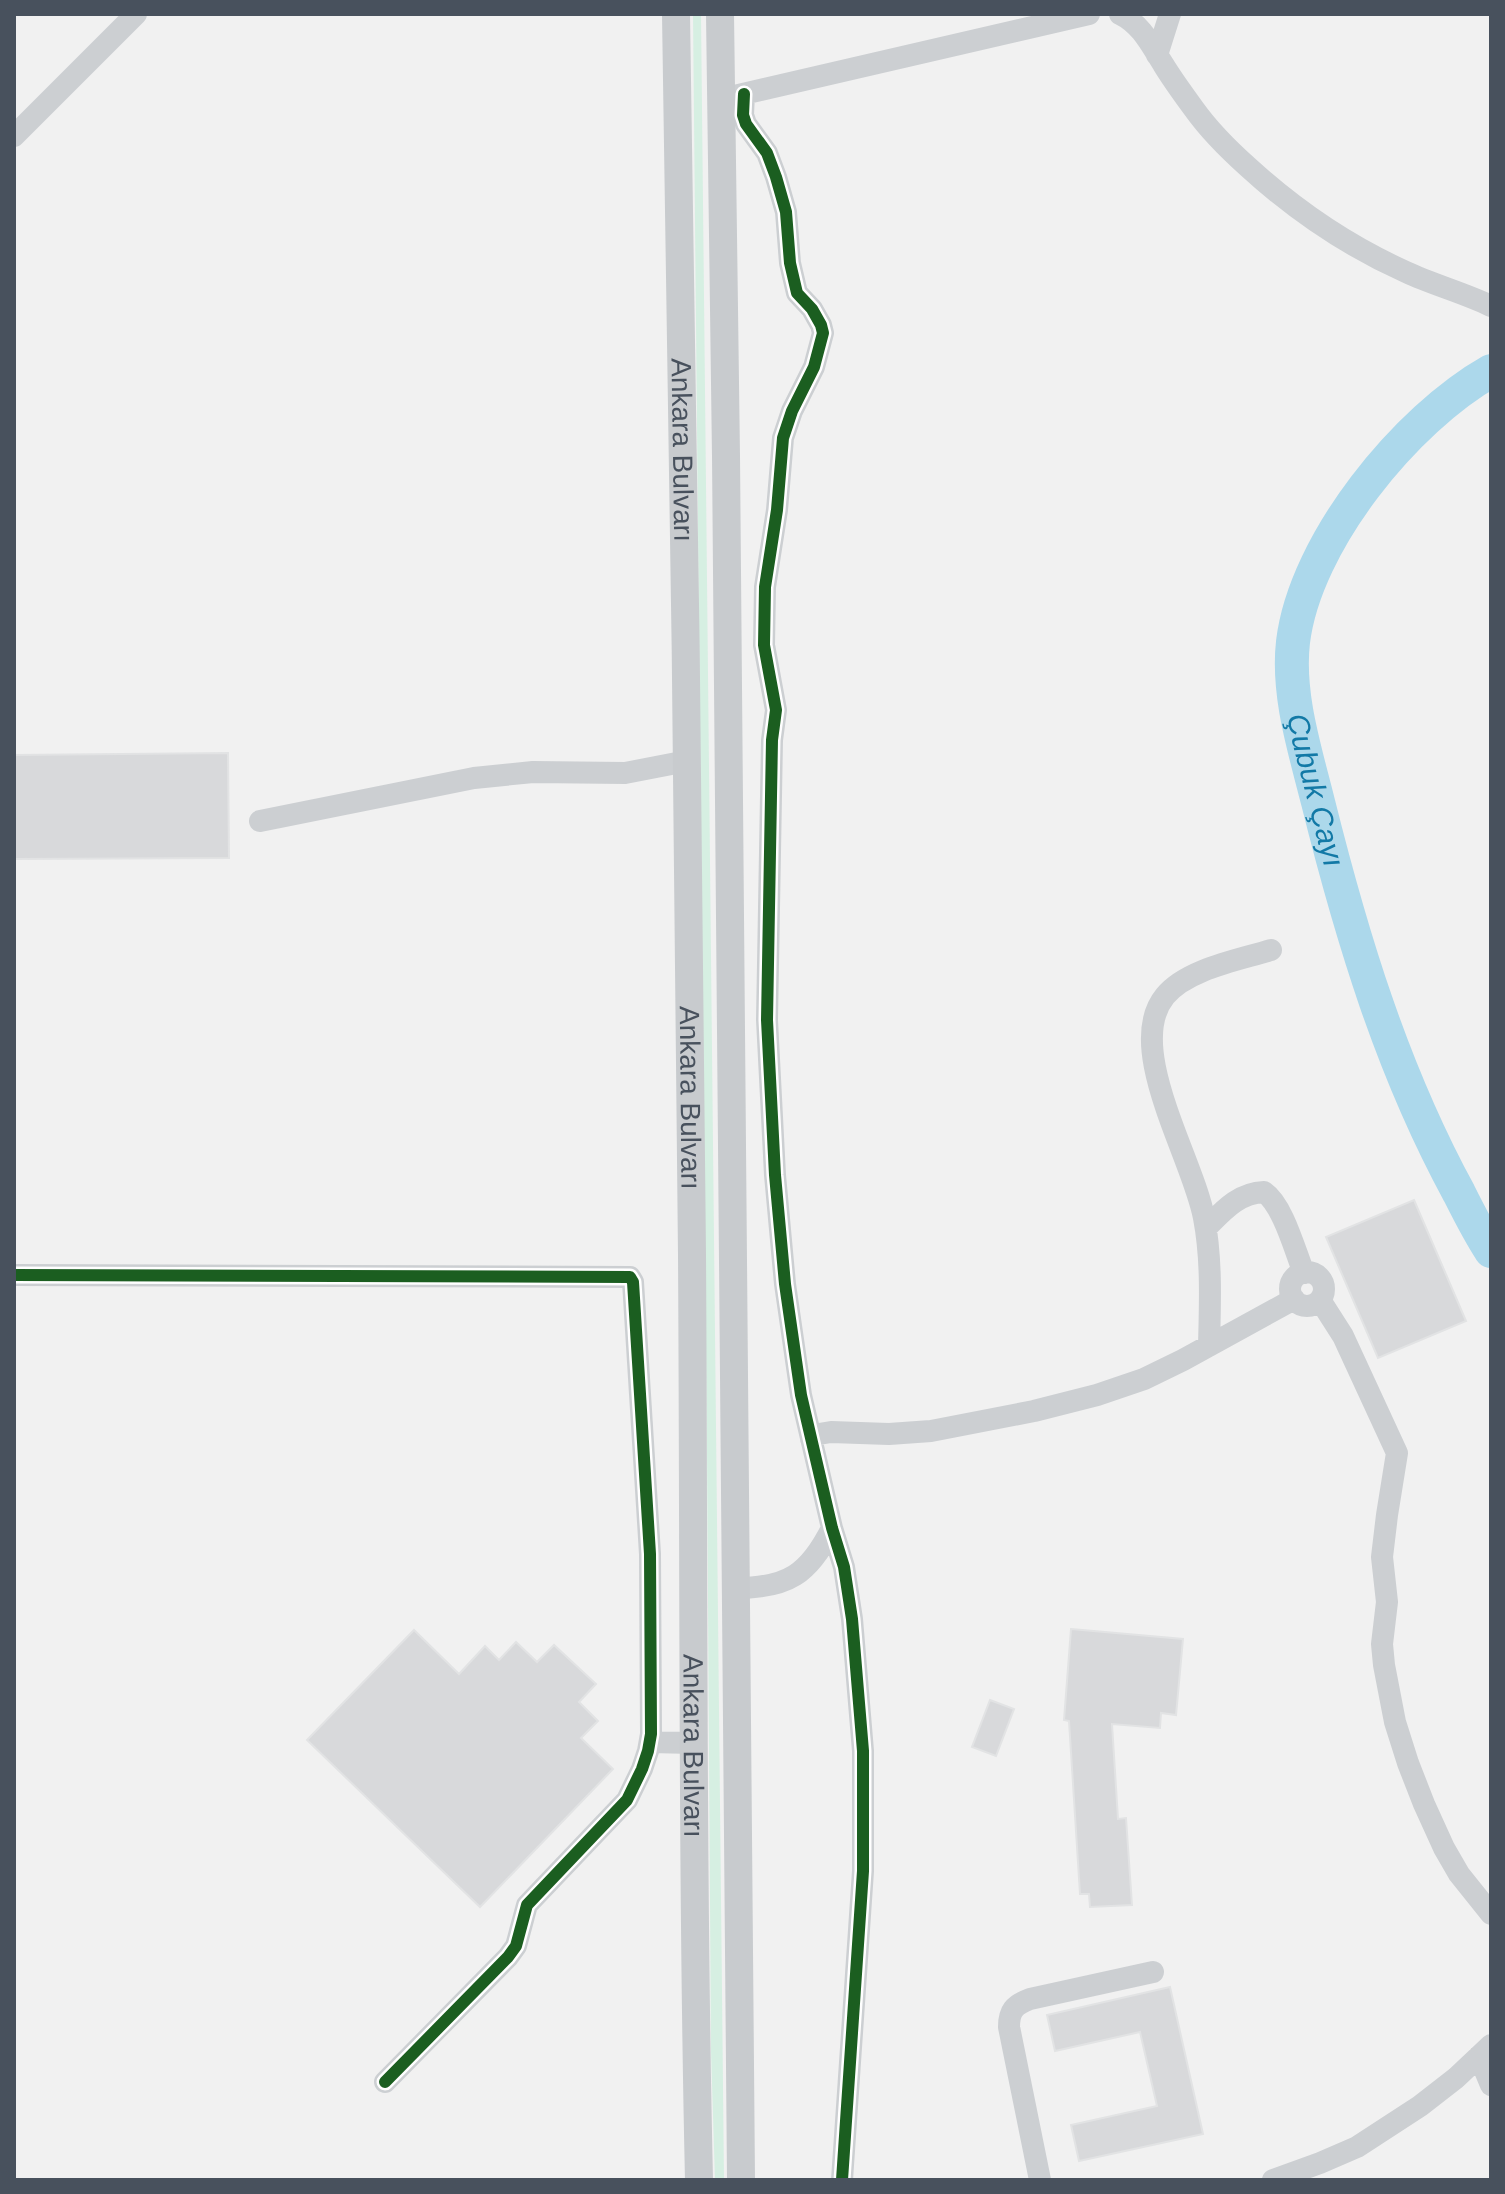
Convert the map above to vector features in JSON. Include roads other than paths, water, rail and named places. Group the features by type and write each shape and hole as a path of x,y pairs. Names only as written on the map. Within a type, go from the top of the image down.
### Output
{"main road":[{"name":"Ankara Bulvarı","path":"676,14 687,761 699,2180"},
{"name":"Ankara Bulvarı","path":"720,14 732,96 736,1588 741,2180"}],"street":[{"path":"14,136 136,14"},
{"path":"842,2180 863,1871 863,1751 852,1619 844,1567 801,1395 785,1284 775,1175 767,1020 772,740 776,710 764,645 765,587 777,510 783,438 792,411 814,367 823,333 812,309 797,293 790,263 786,212 767,153 746,124 732,96 1089,14"},
{"path":"1120,14 1134,22 1148,38 1197,113 1245,164 1288,202 1380,260 1491,306"},
{"path":"1157,55 1170,14"},
{"path":"260,821 474,778 533,772 625,773 687,761"},
{"path":"1209,1346 1206,1228 1157,1078 1150,1044 1155,1014 1163,997 1187,978 1271,950"},
{"path":"1206,1228 1239,1198 1264,1192 1278,1208 1304,1273"},
{"path":"1304,1273 1315,1274 1324,1285 1320,1300 1307,1306 1294,1299 1291,1292 1294,1278 1304,1273"},
{"path":"14,1275 630,1277 633,1282 650,1554 650,1742 642,1769 627,1800 527,1905 516,1946 508,1957 385,2082"},
{"path":"811,1439 831,1432 889,1434 931,1431 1097,1395 1144,1379 1294,1299"},
{"path":"1320,1300 1343,1336 1397,1453 1382,1557 1387,1602 1382,1644 1395,1722 1420,1796 1444,1848 1459,1874 1491,1914"},
{"path":"736,1588 776,1584 802,1572 822,1548 832,1528"},
{"path":"650,1742 693,1743"},
{"path":"1040,2180 1009,2027 1012,2010 1030,1999 1153,1972"},
{"path":"1485,2051 1491,2085"},
{"path":"1273,2180 1357,2147 1420,2106 1485,2051"}],"waterway":[{"name":"Çubuk Çayı","path":"1491,371 1459,392 1394,451 1339,525 1317,564 1301,604 1292,662 1295,702 1303,742 1345,903 1376,1002 1413,1099 1491,1251"}]}
